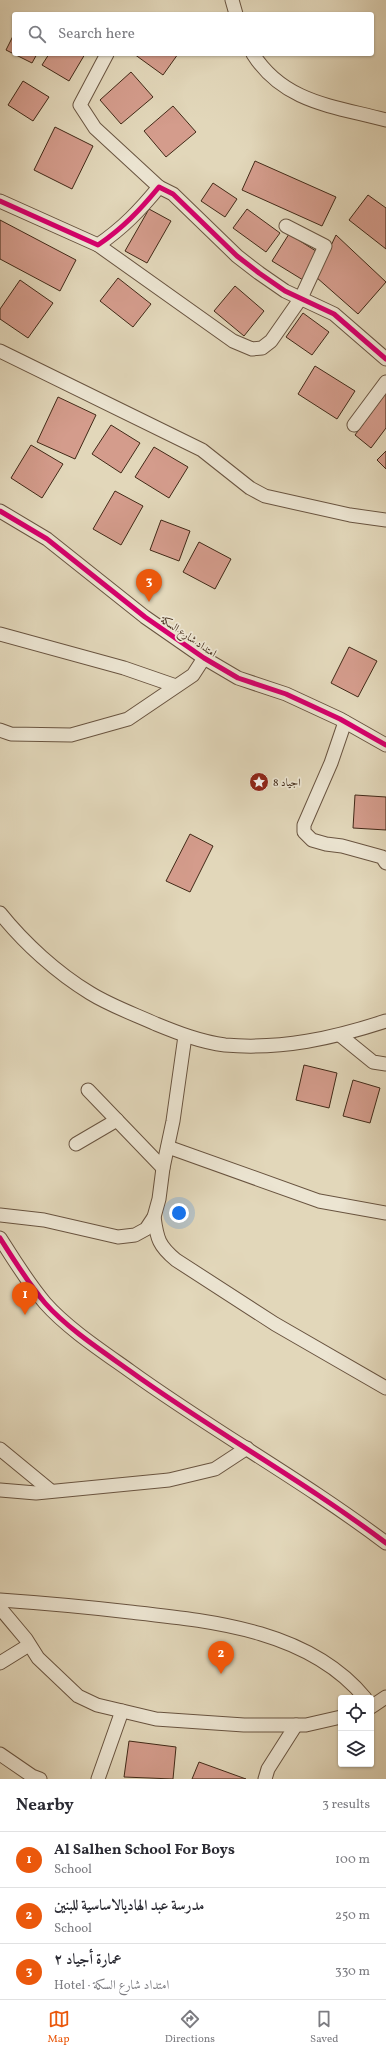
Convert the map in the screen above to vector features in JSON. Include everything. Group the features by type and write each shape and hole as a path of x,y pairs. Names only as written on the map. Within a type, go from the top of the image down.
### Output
{"street":[{"path":"232,0 235,12"},
{"path":"106,56 80,105 95,128 159,187 173,194 237,256 285,291 334,314 386,359"},
{"path":"254,56 261,67 282,86 297,95 316,102 386,120"},
{"path":"98,245 119,231 138,212 159,187"},
{"path":"0,201 98,245 208,325 233,341 252,349 262,348 271,341 300,298 325,246 286,226"},
{"path":"0,352 202,450 250,488 265,496 350,515 386,520"},
{"path":"354,425 386,382"},
{"name":"امتداد شارع السكة","path":"0,511 47,539 145,618 204,658 238,678 286,694 345,722 386,745"},
{"path":"0,634 124,668 176,686"},
{"path":"0,730 11,734 71,735 128,719 193,675 204,658"},
{"path":"345,722 331,762 304,825 304,832 312,840 376,855 382,857 386,863"},
{"path":"0,912 34,949 90,993 118,1008 185,1036 224,1045 264,1046 341,1036 386,1021"},
{"path":"185,1036 173,1121 154,1217 156,1236 164,1250 176,1260 275,1324 386,1388"},
{"path":"341,1036 373,1062 386,1064"},
{"path":"88,1090 163,1168"},
{"path":"76,1144 117,1120"},
{"path":"168,1147 320,1201 386,1213"},
{"path":"0,1215 44,1220 118,1237 135,1236 146,1230 154,1217"},
{"path":"0,1238 20,1269 46,1303 89,1341 158,1391 247,1448 360,1524 386,1544"},
{"path":"0,1490 36,1492 169,1480 215,1469 247,1448"},
{"path":"0,1449 51,1491"},
{"path":"0,1600 109,1610 227,1624 278,1640 314,1656 357,1688 363,1695"},
{"path":"0,1608 38,1658 78,1696 98,1705 156,1719 244,1725 306,1725 338,1718"},
{"path":"0,1663 29,1645"},
{"path":"374,1702 386,1697"},
{"path":"98,1779 122,1711"},
{"path":"265,1779 268,1769 296,1725"},
{"path":"0,1754 32,1776 40,1779"}],"building":[{"path":"12,38 12,53 6,50"},
{"path":"18,56 36,56 32,63"},
{"path":"48,56 84,56 69,81 42,65"},
{"path":"137,56 177,56 163,75"},
{"path":"131,72 153,97 121,124 100,100"},
{"path":"23,81 49,97 33,121 8,105"},
{"path":"173,106 196,132 166,157 144,131"},
{"path":"55,127 93,146 72,189 34,170"},
{"path":"255,161 336,197 322,226 242,190"},
{"path":"213,183 237,199 225,217 201,201"},
{"path":"368,195 386,208 386,249 349,220"},
{"path":"149,209 171,221 147,263 125,251"},
{"path":"247,209 280,233 266,252 233,228"},
{"path":"0,220 76,260 60,291 0,259"},
{"path":"289,234 319,253 303,280 272,261"},
{"path":"336,235 386,282 358,314 316,277"},
{"path":"118,278 151,304 133,327 100,301"},
{"path":"20,280 53,303 28,338 0,319 0,309"},
{"path":"235,286 264,311 244,336 214,311"},
{"path":"303,313 329,332 312,355 286,337"},
{"path":"315,366 355,391 337,419 298,394"},
{"path":"386,393 386,428 371,448 355,435"},
{"path":"58,397 96,415 75,459 37,442"},
{"path":"111,425 140,443 121,473 92,454"},
{"path":"31,445 63,464 42,498 11,478"},
{"path":"154,447 188,467 169,498 135,477"},
{"path":"386,451 386,469 377,460"},
{"path":"115,491 143,506 121,545 93,529"},
{"path":"161,520 190,531 179,561 150,550"},
{"path":"199,542 231,559 215,589 183,572"},
{"path":"349,647 377,661 358,697 331,683"},
{"path":"355,795 386,797 386,830 353,828"},
{"path":"190,834 213,846 190,892 166,881"},
{"path":"304,1065 337,1073 329,1108 296,1100"},
{"path":"353,1080 380,1088 370,1123 343,1116"},
{"path":"129,1741 176,1747 173,1779 124,1777"},
{"path":"199,1762 246,1779 192,1779"}],"cycle path":[{"path":"0,201 98,245 131,218 159,187 173,194 237,256 259,273 285,291 334,314 386,359"},
{"path":"0,511 47,539 145,617 204,658 238,678 286,694 340,719 386,745"},
{"path":"0,1238 21,1271 45,1303 74,1330 161,1393 323,1498 386,1543"}],"place":[{"name":"عمارة أجياد ٢","path":"149,602"},
{"name":"اجياد 8","path":"259,782"},
{"name":"Al Salhen School For Boys","path":"25,1315"},
{"name":"مدرسة عبد الهاديالاساسية للبنين","path":"221,1674"}]}
